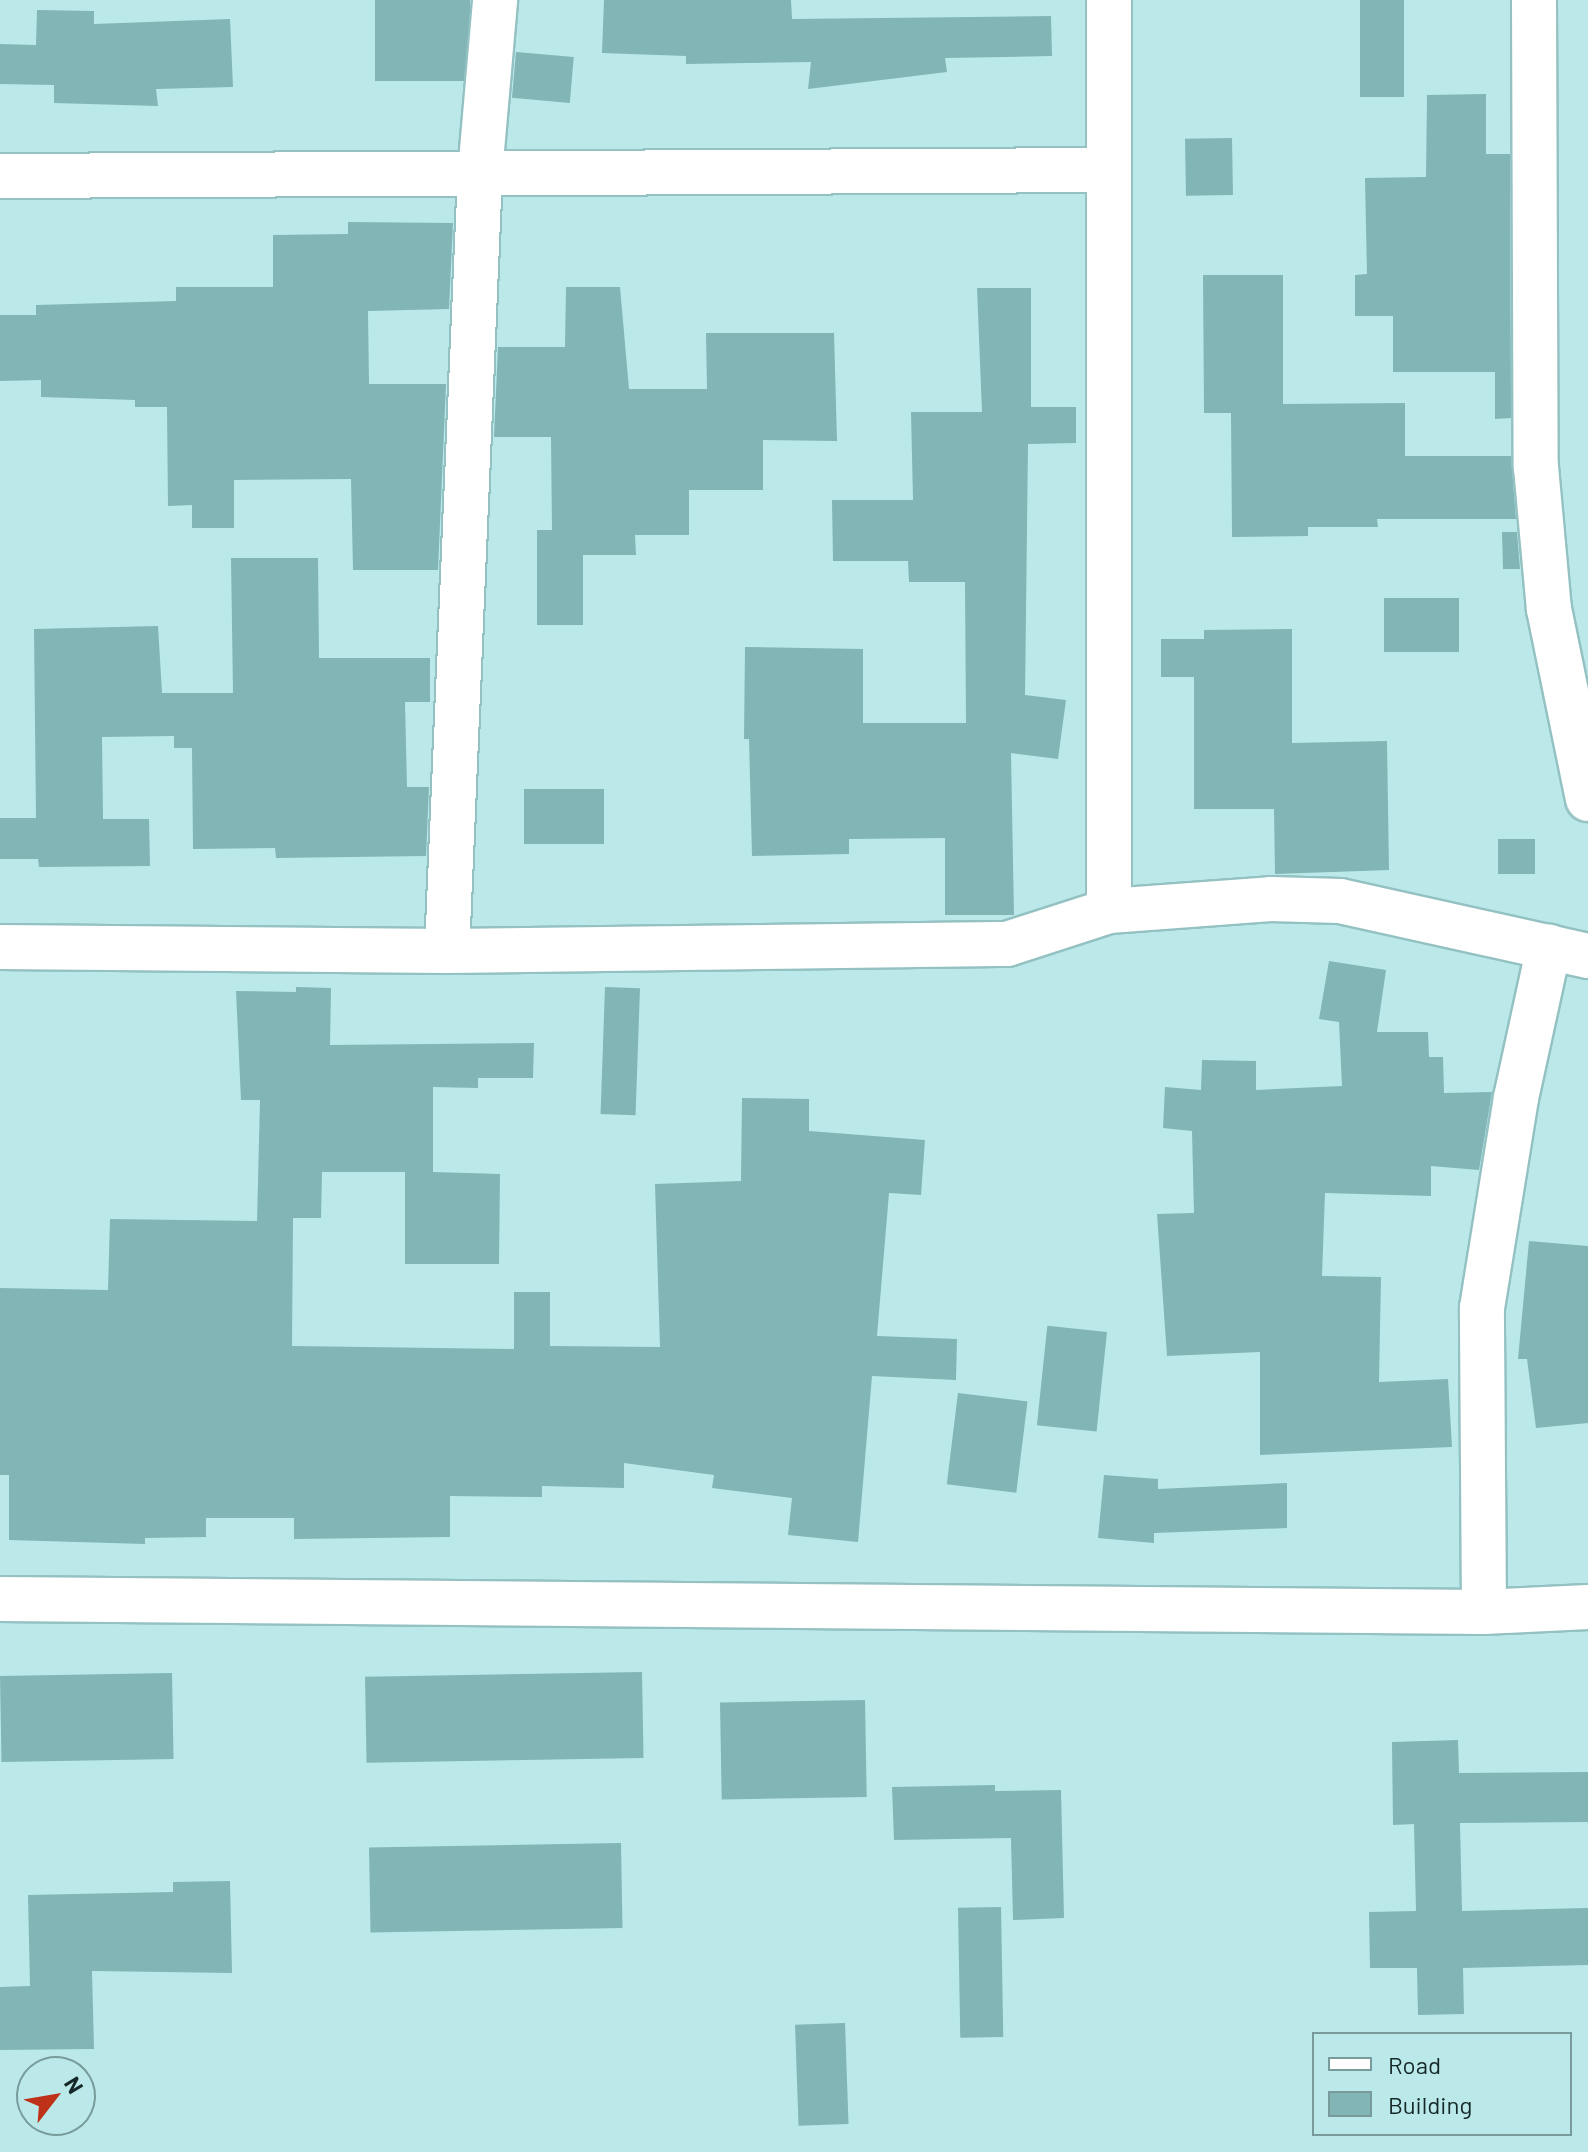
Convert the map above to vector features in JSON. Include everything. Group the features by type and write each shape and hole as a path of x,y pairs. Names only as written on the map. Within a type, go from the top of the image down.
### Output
{"street":[{"path":"447,951 480,173 495,0"},
{"path":"1109,0 1109,911"},
{"path":"1534,0 1536,467 1549,609 1568,721 1588,799"},
{"path":"0,176 1107,170"},
{"path":"0,947 447,951 1007,944 1109,911 1271,899 1340,901 1568,952 1516,1098 1482,1308 1484,1612"},
{"path":"0,1599 1484,1612 1588,1607"}],"building":[{"path":"375,0 470,0 470,81 375,81"},
{"path":"604,0 791,0 792,19 1051,16 1052,56 945,58 947,72 808,89 811,62 686,64 686,56 602,53"},
{"path":"1360,0 1404,0 1404,97 1360,97"},
{"path":"37,10 94,11 94,24 230,19 233,87 156,89 158,106 54,103 54,85 0,84 0,44 36,45"},
{"path":"516,52 574,57 570,103 512,98"},
{"path":"1486,94 1486,154 1510,154 1511,418 1495,419 1495,372 1393,372 1393,316 1355,316 1355,275 1367,274 1365,178 1426,177 1427,95"},
{"path":"1232,138 1233,195 1186,196 1185,139"},
{"path":"348,222 453,223 449,309 368,311 369,384 446,384 438,570 353,570 351,479 234,480 234,528 192,528 192,505 168,506 167,407 135,407 135,400 41,397 41,380 0,381 0,315 36,315 36,305 176,301 176,287 273,287 273,235 348,234"},
{"path":"1203,275 1283,275 1283,404 1405,403 1405,456 1511,456 1516,519 1377,519 1378,527 1308,527 1308,536 1232,537 1231,413 1204,413"},
{"path":"566,287 620,287 629,389 707,389 706,333 834,333 837,441 763,440 763,490 689,490 689,535 635,535 636,555 583,555 583,625 537,625 537,530 552,530 551,437 494,437 498,347 565,347"},
{"path":"977,288 1031,288 1031,407 1076,407 1076,443 1028,444 1025,695 1066,700 1058,759 1011,753 1014,915 945,915 945,838 849,839 849,854 752,856 749,739 744,739 745,647 863,649 863,723 966,723 965,582 909,582 908,561 833,561 832,500 913,500 911,412 982,412"},
{"path":"1502,532 1517,532 1520,569 1503,569"},
{"path":"231,558 318,558 319,658 430,658 430,702 405,702 407,787 429,787 426,856 276,858 275,848 193,849 192,748 174,748 174,736 102,737 103,819 149,819 150,866 39,867 38,859 0,859 0,818 36,818 34,629 158,626 162,693 233,693"},
{"path":"1384,598 1459,598 1459,652 1384,652"},
{"path":"1292,629 1292,743 1387,741 1389,870 1275,874 1274,809 1194,809 1194,677 1161,677 1161,639 1204,639 1204,630"},
{"path":"524,789 604,789 604,844 524,844"},
{"path":"1498,839 1535,839 1535,874 1498,874"},
{"path":"1329,961 1386,970 1377,1032 1428,1032 1429,1057 1443,1057 1444,1093 1492,1092 1479,1170 1431,1166 1431,1196 1325,1193 1322,1276 1381,1277 1379,1382 1448,1379 1452,1447 1260,1455 1260,1352 1167,1356 1157,1214 1194,1213 1192,1131 1163,1128 1165,1087 1201,1090 1202,1060 1256,1061 1256,1090 1342,1086 1339,1022 1319,1019"},
{"path":"296,987 331,988 330,1045 534,1043 533,1078 478,1078 478,1088 433,1087 433,1172 500,1174 499,1264 405,1264 405,1172 322,1172 321,1218 293,1218 292,1346 514,1349 514,1292 550,1292 550,1346 660,1347 655,1184 741,1181 742,1098 809,1099 809,1131 925,1140 921,1195 889,1193 877,1336 957,1339 956,1380 872,1376 858,1542 788,1535 792,1498 712,1488 714,1475 624,1463 624,1488 542,1486 542,1497 450,1496 450,1537 294,1539 294,1518 206,1518 206,1537 145,1538 145,1544 9,1540 9,1475 0,1475 0,1288 108,1290 110,1219 257,1221 260,1100 241,1100 236,991 296,992"},
{"path":"605,987 640,988 636,1115 601,1114"},
{"path":"1529,1241 1588,1246 1588,1423 1536,1428 1527,1359 1518,1359"},
{"path":"1047,1326 1107,1332 1097,1431 1037,1425"},
{"path":"958,1393 1027,1402 1016,1493 947,1484"},
{"path":"1104,1475 1158,1479 1158,1489 1287,1483 1287,1528 1154,1533 1154,1543 1098,1538"},
{"path":"642,1672 644,1758 367,1763 365,1677"},
{"path":"172,1673 174,1759 2,1762 0,1676"},
{"path":"865,1700 867,1797 722,1800 720,1703"},
{"path":"1458,1740 1459,1773 1588,1772 1588,1822 1460,1823 1462,1911 1588,1908 1588,1965 1463,1968 1464,2014 1418,2015 1417,1968 1370,1968 1369,1912 1416,1911 1414,1824 1393,1825 1392,1742"},
{"path":"995,1785 995,1791 1061,1790 1064,1918 1013,1920 1011,1838 894,1840 892,1787"},
{"path":"621,1843 622,1928 371,1932 369,1847"},
{"path":"230,1881 232,1973 92,1971 94,2049 0,2050 0,1987 30,1986 28,1895 173,1892 173,1882"},
{"path":"1001,1907 1003,2037 960,2038 958,1908"},
{"path":"845,2023 849,2124 799,2126 795,2025"}]}
